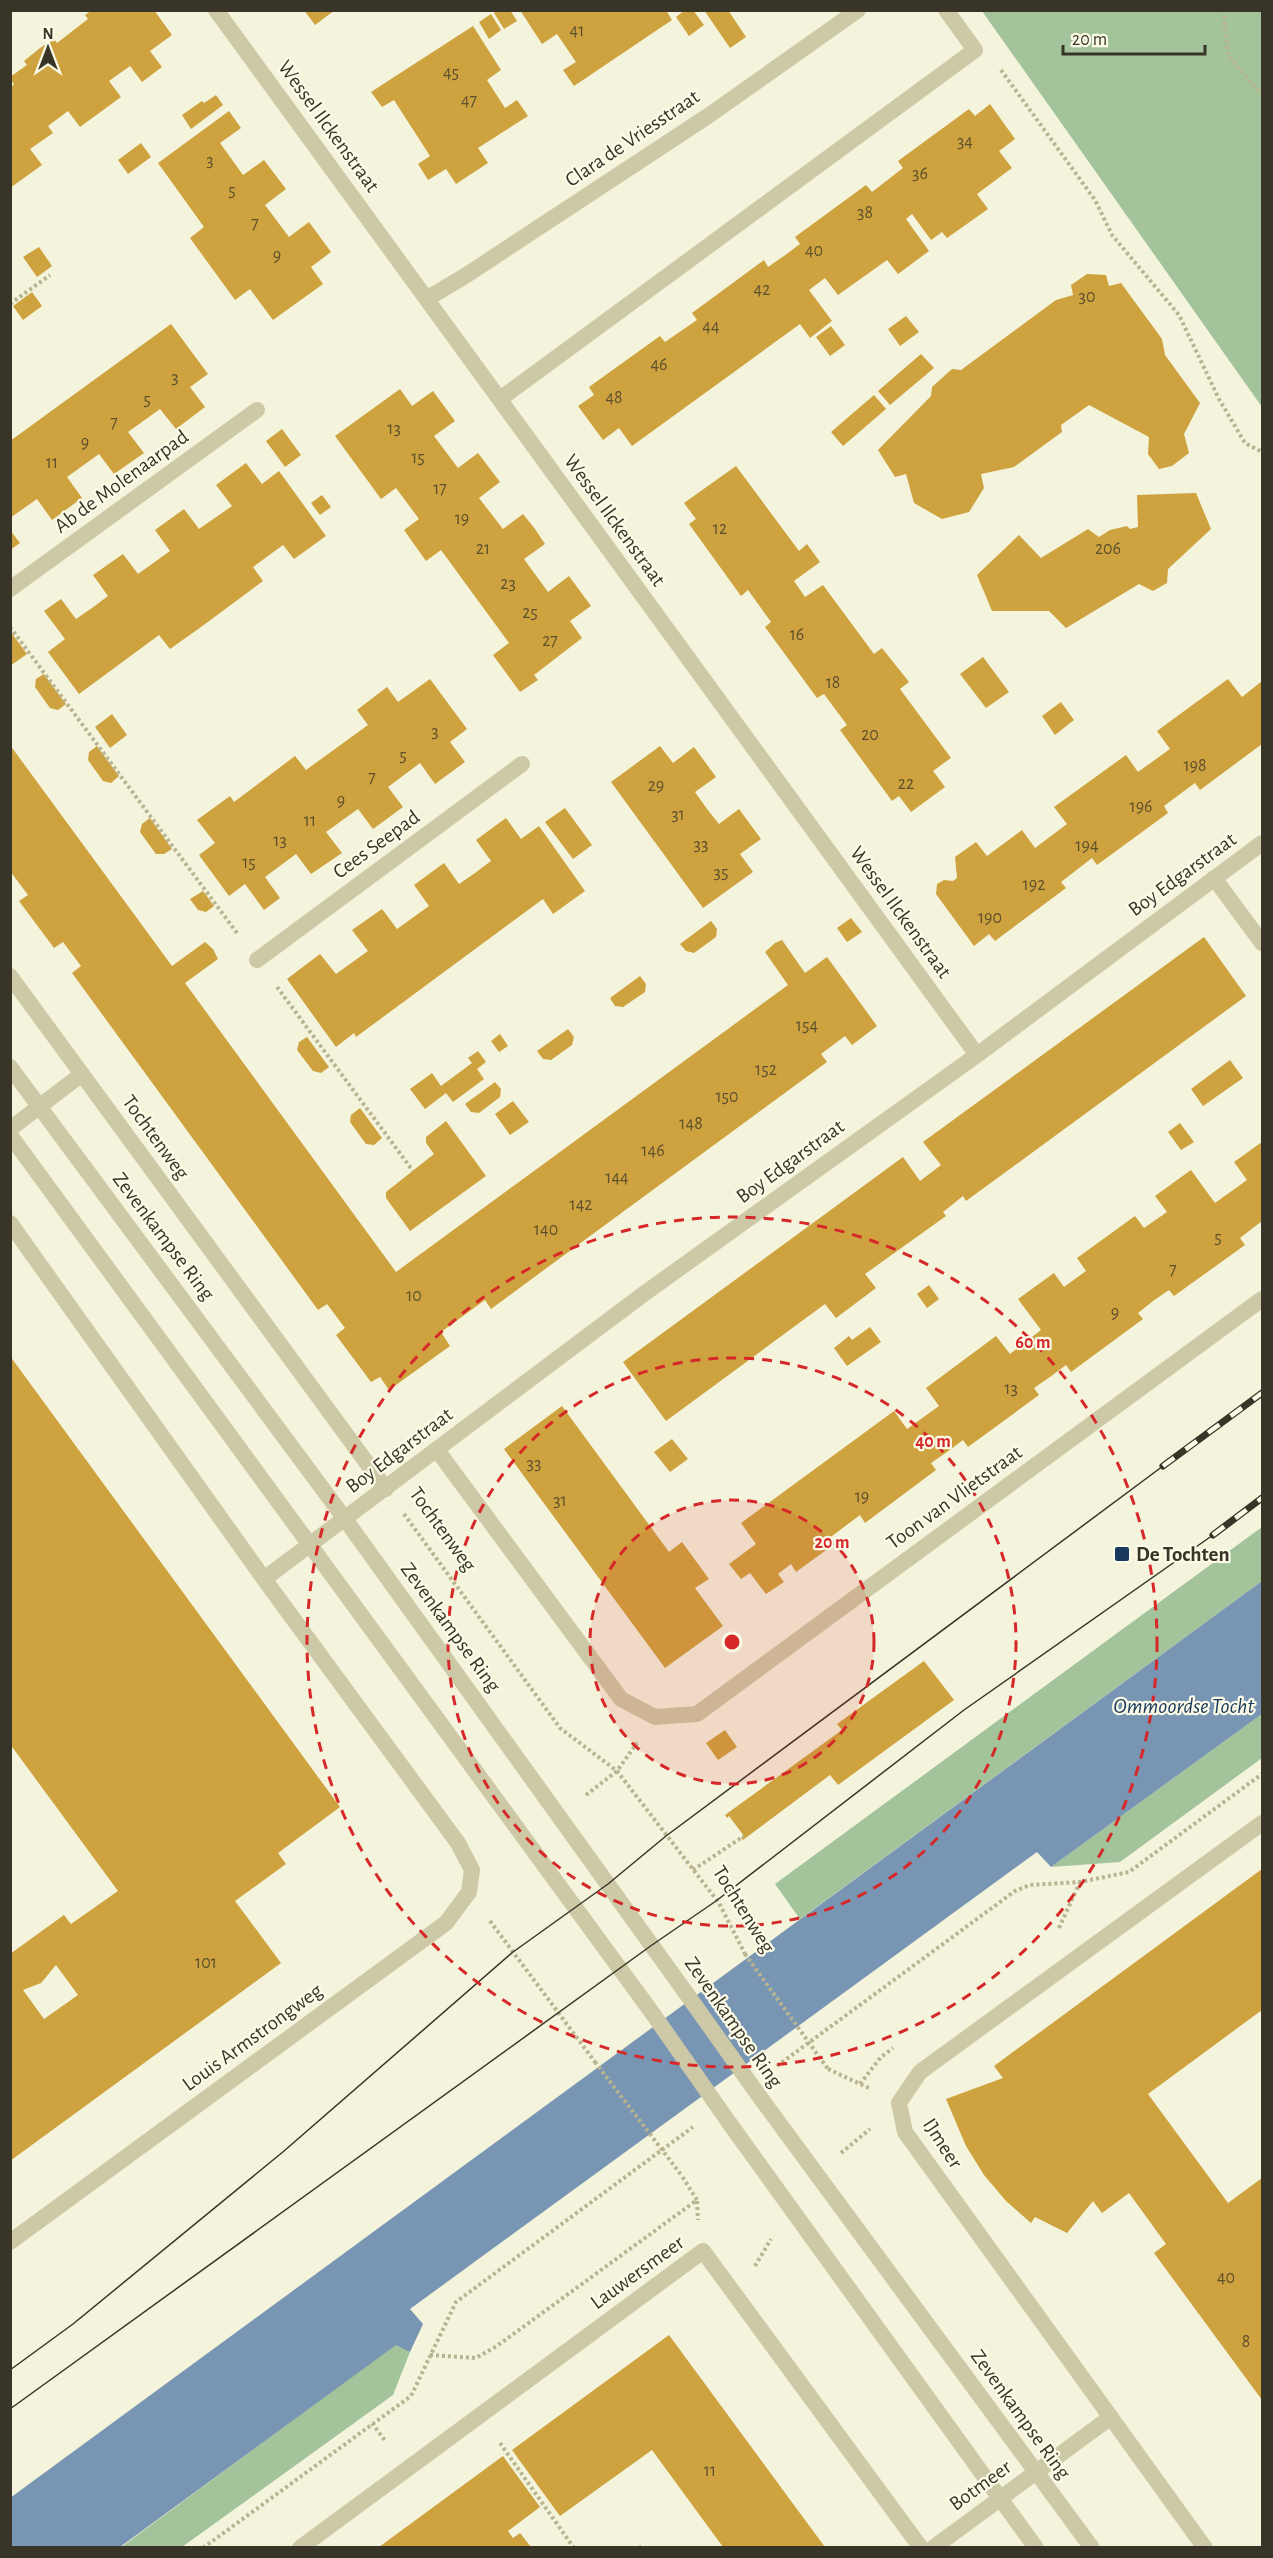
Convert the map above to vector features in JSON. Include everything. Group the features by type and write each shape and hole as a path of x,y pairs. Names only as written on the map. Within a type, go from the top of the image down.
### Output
{"street":[{"name":"Wessel Ilckenstraat","path":"216,10 978,1055"},
{"name":"Clara de Vriesstraat","path":"428,298 708,116 858,10"},
{"path":"500,399 975,50 946,10"},
{"name":"Ab de Molenaarpad","path":"10,589 257,410"},
{"name":"Cees Seepad","path":"257,960 522,764"},
{"name":"Boy Edgarstraat","path":"345,1519 645,1293 978,1055 1263,843"},
{"path":"1214,878 1263,943"},
{"name":"Tochtenweg","path":"10,976 386,1489"},
{"name":"Zevenkampse Ring","path":"10,1066 345,1519 762,2100 1092,2547"},
{"path":"10,1129 82,1074"},
{"path":"10,1135 652,2014 1036,2547"},
{"path":"10,1223 264,1578 458,1843 472,1870 469,1892"},
{"name":"Toon van Vlietstraat","path":"437,1450 621,1699 656,1717 697,1714 1263,1299"},
{"path":"264,1578 345,1519"},
{"name":"IJmeer","path":"1205,2547 905,2132 899,2103 920,2072 1263,1823"},
{"name":"Louis Armstrongweg","path":"10,2242 446,1923 469,1892"},
{"name":"Lauwersmeer","path":"300,2547 703,2251 921,2547"},
{"name":"Botmeer","path":"933,2547 1111,2417"}],"path":[{"path":"1223,10 1228,55 1263,95"},
{"path":"975,50 994,60 1095,200 1112,235 1179,315 1219,399 1245,443 1263,452"},
{"path":"10,304 50,275"},
{"path":"10,627 413,1171"},
{"name":"Tochtenweg","path":"386,1489 560,1728 617,1771 719,1904 745,1954 828,2069 860,2084"},
{"path":"834,2025 1015,1891 1030,1885 1080,1882 1128,1872 1263,1774"},
{"path":"693,1870 744,1836"},
{"path":"430,2355 476,2358 497,2346 697,2200 682,2176 551,2005 469,1892"},
{"path":"203,2547 411,2396 456,2302 638,2165"},
{"path":"481,2415 574,2547"}],"green space":[{"path":"982,11 1262,11 1262,407"},
{"path":"1262,1527 1262,1581 800,1919 775,1884"},
{"path":"1262,1714 1262,1758 1120,1862 1051,1867"},
{"path":"396,2344 410,2352 393,2395 182,2547 120,2548"}],"water":[{"name":"Ommoordse Tocht","path":"1262,1581 1262,1714 1051,1867 1037,1852 410,2309 423,2324 410,2352 396,2345 120,2547 11,2547 10,2498"}],"building":[{"path":"92,10 154,10 172,35 150,51 162,67 142,82 130,66 109,81 121,97 80,127 68,111 48,126 53,133 30,149 42,165 10,188 10,87 14,85 10,77 27,65 24,61 40,48 54,39 57,43 88,19 85,15"},
{"path":"304,10 335,10 315,25"},
{"path":"497,10 510,10 517,21 504,29 494,13"},
{"path":"520,10 666,10 672,20 574,86 563,70 576,62 557,34 542,44"},
{"path":"685,10 693,10 704,25 689,36 676,17"},
{"path":"704,10 728,10 746,37 730,48"},
{"path":"491,14 501,30 489,39 479,22"},
{"path":"473,26 501,70 487,80 505,108 517,100 528,116 478,148 488,163 456,184 446,169 428,180 418,164 430,156 394,100 382,107 371,92"},
{"path":"216,95 223,105 191,129 182,115 202,101 204,103"},
{"path":"990,104 1015,139 999,151 1012,168 977,194 988,209 947,238 942,232 931,240 912,214 906,219 929,251 898,274 887,260 838,295 825,278 809,290 832,321 810,338 800,324 632,446 619,428 603,440 578,406 594,395 589,387 660,336 665,342 697,320 692,313 764,260 768,267 784,256 800,244 795,237 866,185 872,192 903,168 898,161 969,109 975,116"},
{"path":"229,111 241,128 220,143 243,175 264,160 286,189 265,205 289,237 309,222 331,252 311,267 323,284 273,320 250,289 235,300 190,238 204,227 158,163"},
{"path":"141,143 151,157 128,174 118,160"},
{"path":"39,247 52,266 37,277 23,257"},
{"path":"1087,274 1106,275 1109,286 1121,283 1162,339 1165,355 1200,403 1184,434 1189,453 1172,466 1159,469 1148,454 1149,437 1089,405 1061,425 1062,432 1014,467 981,474 984,488 969,512 942,519 914,503 906,474 895,477 878,450 931,396 932,387 952,369 961,370 1056,300 1073,295 1071,285"},
{"path":"32,292 42,306 23,320 13,306"},
{"path":"906,316 919,332 900,346 888,329"},
{"path":"171,324 208,374 190,387 205,407 176,429 160,409 128,432 144,453 114,474 99,454 67,477 82,498 52,520 37,499 10,518 10,441"},
{"path":"831,326 845,345 830,356 816,337"},
{"path":"921,354 934,368 890,405 878,391"},
{"path":"400,389 412,406 433,391 455,421 434,436 458,468 478,453 500,482 479,498 503,529 523,514 535,529 545,544 524,559 548,592 569,576 591,606 570,621 582,638 534,675 538,680 520,692 493,655 509,643 441,550 426,561 404,530 419,519 396,488 381,499 335,436"},
{"path":"874,395 886,409 843,446 831,432"},
{"path":"282,429 301,455 285,467 266,441"},
{"path":"246,463 262,484 279,471 326,536 294,559 283,545 253,567 263,581 201,627 170,649 159,635 79,694 48,652 65,639 44,611 61,599 76,619 108,596 93,575 123,554 138,574 170,551 155,530 184,509 199,529 232,506 216,485"},
{"path":"736,466 799,551 807,544 820,562 794,581 805,597 823,585 874,654 882,648 909,682 900,689 951,758 933,771 945,787 911,812 899,796 892,801 840,730 847,725 824,694 817,698 765,627 771,622 748,590 741,596 689,524 696,519 684,503"},
{"path":"1196,493 1211,529 1168,569 1167,583 1153,591 1139,584 1066,628 1049,611 992,611 977,575 1019,535 1041,558 1088,529 1099,537 1110,530 1127,526 1130,529 1138,527 1137,495"},
{"path":"322,495 331,507 320,515 311,503"},
{"path":"10,530 20,543 10,550"},
{"path":"10,631 27,654 10,666"},
{"path":"983,657 1009,692 986,708 960,674"},
{"path":"44,674 66,704 58,710 50,708 35,687 36,679"},
{"path":"430,679 467,729 450,742 465,762 435,784 420,763 388,787 403,807 373,829 358,809 326,832 342,853 311,874 296,854 265,877 280,898 264,910 245,884 229,896 199,855 215,843 197,820 230,796 234,802 295,756 306,770 368,725 357,710 387,687 398,702"},
{"path":"1228,679 1242,697 1262,681 1262,744 1200,790 1195,783 1164,806 1168,813 1097,865 1092,858 1061,882 1066,888 995,941 989,934 974,946 936,894 937,884 944,880 953,881 957,878 955,857 976,842 987,856 1022,830 1035,848 1067,824 1054,807 1126,755 1138,772 1170,749 1157,731"},
{"path":"1061,702 1074,720 1055,735 1042,716"},
{"path":"112,714 127,735 110,748 95,727"},
{"path":"10,745 172,966 205,942 213,949 218,959 185,983 396,1272 788,985 765,952 775,943 782,940 805,973 827,957 877,1026 852,1045 845,1036 821,1054 827,1062 491,1309 485,1300 441,1332 450,1346 389,1390 380,1377 371,1382 336,1335 345,1328 327,1304 318,1310 72,973 81,966 63,942 54,948 19,901 28,895 10,871"},
{"path":"97,746 119,776 111,783 103,781 88,760 89,752"},
{"path":"660,746 673,763 694,747 716,777 695,792 707,809 719,824 739,809 761,839 740,854 753,872 703,908 611,782"},
{"path":"565,808 592,845 573,859 545,822"},
{"path":"150,818 172,849 164,854 156,854 140,832 142,824"},
{"path":"506,818 521,839 539,826 585,891 553,914 543,899 356,1037 354,1033 336,1047 287,979 320,954 336,974 368,951 352,930 382,909 397,929 429,906 414,885 444,863 459,884 475,873 491,861 476,840"},
{"path":"203,891 214,906 206,912 198,910 190,899"},
{"path":"851,918 862,932 847,942 837,928"},
{"path":"711,921 717,929 716,937 694,953 686,951 680,944"},
{"path":"1204,937 1246,996 966,1201 963,1196 943,1212 946,1216 865,1274 876,1288 836,1318 825,1304 666,1421 623,1362 903,1157 920,1181 941,1165 923,1142"},
{"path":"640,976 646,984 645,992 623,1007 615,1006 610,998"},
{"path":"568,1029 574,1037 572,1045 551,1060 543,1059 537,1051"},
{"path":"500,1034 508,1046 499,1052 491,1041"},
{"path":"307,1037 329,1067 321,1073 313,1071 297,1050 299,1042"},
{"path":"478,1051 486,1062 477,1069 484,1079 453,1102 446,1093 425,1109 410,1089 432,1073 441,1086 472,1063 468,1058"},
{"path":"1230,1060 1243,1078 1203,1106 1191,1089"},
{"path":"495,1082 501,1089 500,1097 479,1113 471,1112 465,1104"},
{"path":"513,1101 529,1122 510,1135 495,1114"},
{"path":"360,1108 382,1138 374,1145 366,1144 350,1122 351,1115"},
{"path":"446,1121 486,1176 410,1231 386,1198 386,1192 434,1154 426,1143 426,1137"},
{"path":"1180,1123 1194,1142 1181,1150 1168,1132"},
{"path":"1262,1142 1262,1221 1240,1238 1245,1245 1174,1296 1169,1290 1153,1301 1138,1313 1143,1319 1071,1372 1066,1365 1034,1388 1039,1395 968,1447 963,1440 931,1463 936,1470 865,1523 860,1515 828,1539 833,1545 796,1572 791,1564 778,1574 784,1582 766,1594 750,1573 741,1579 729,1564 756,1544 741,1523 894,1411 907,1429 939,1406 926,1388 996,1336 1010,1354 1041,1330 1018,1299 1054,1273 1064,1287 1086,1271 1077,1258 1135,1216 1144,1228 1167,1212 1155,1196 1191,1170 1215,1203 1247,1180 1234,1162"},
{"path":"929,1285 939,1299 927,1308 917,1294"},
{"path":"870,1327 881,1342 847,1366 834,1348 849,1336 852,1340"},
{"path":"10,1356 340,1807 278,1853 286,1864 235,1901 281,1963 10,2161 10,1954 64,1915 71,1924 118,1891 10,1744","holes":["56,1965 78,1995 44,2019 23,1990 41,1983"]},
{"path":"562,1406 669,1552 682,1542 709,1579 695,1588 723,1626 665,1668 504,1449"},
{"path":"672,1439 688,1459 670,1472 654,1452"},
{"path":"924,1661 954,1700 838,1785 830,1775 743,1840 741,1837 744,1836 729,1816 727,1818 725,1815 842,1730 837,1724"},
{"path":"725,1730 737,1747 718,1760 706,1743"},
{"path":"1262,1869 1262,2010 1148,2094 1228,2203 1262,2178 1262,2400 1154,2253 1166,2244 1129,2193 1102,2213 1093,2201 1067,2233 1035,2217 1031,2223 1006,2201 984,2175 966,2146 946,2099 1003,2078 994,2066"},
{"path":"669,2335 825,2547 723,2547 652,2450 560,2516 512,2450"},
{"path":"503,2456 540,2507 508,2531 513,2538 520,2533 531,2547 379,2547"}],"tram line":[{"path":"10,2370 73,2324 284,2151 513,1952 608,1884 666,1836 1163,1466"},
{"path":"10,2409 716,1901 964,1710 1213,1535"}],"railway":[{"path":"1163,1466 1262,1393"},
{"path":"1213,1535 1262,1498"}],"place":[{"name":"De Tochten","path":"1122,1554"}]}
